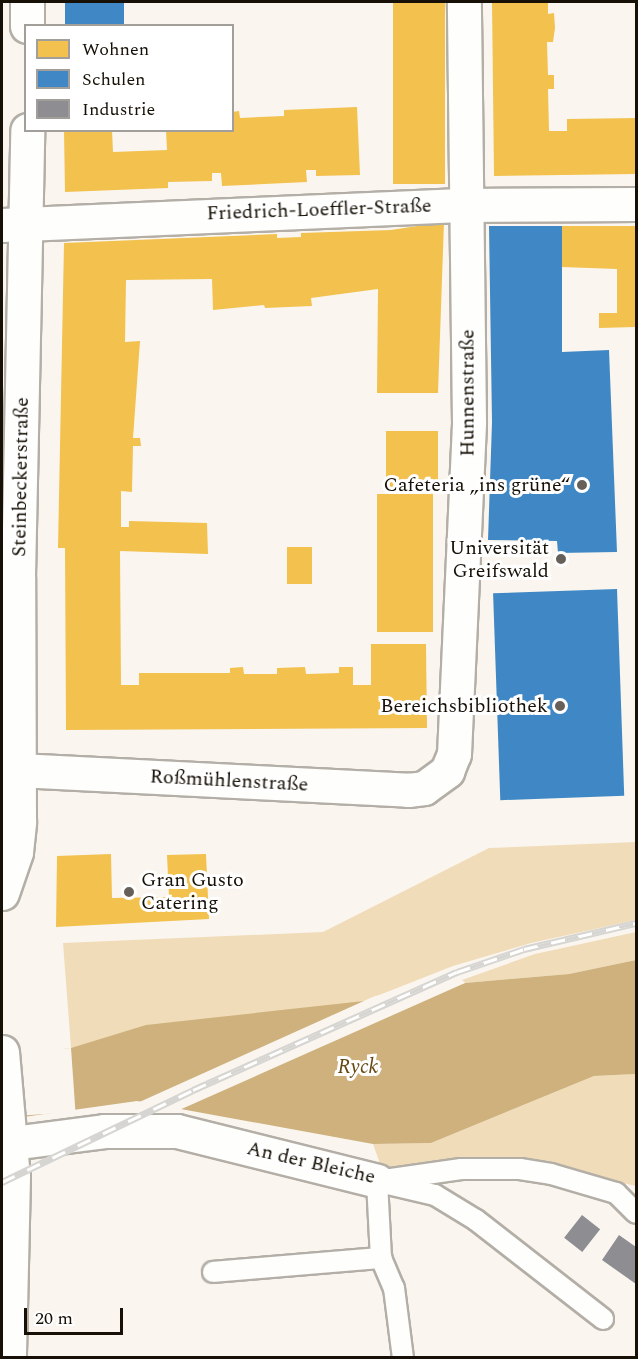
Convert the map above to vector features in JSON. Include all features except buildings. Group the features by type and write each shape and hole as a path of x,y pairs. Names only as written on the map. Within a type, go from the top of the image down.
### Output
{"street":[{"path":"27,2 27,24"},
{"name":"Hunnenstraße","path":"438,780 453,754 469,422 464,2"},
{"name":"Steinbeckerstraße","path":"2,893 16,852 18,770 14,224 27,132"},
{"name":"Friedrich-Loeffler-Straße","path":"14,224 467,205 636,204"},
{"name":"Roßmühlenstraße","path":"18,770 371,794 424,788 438,780"},
{"path":"2,1054 11,1131 9,1358"},
{"name":"An der Bleiche","path":"11,1131 177,1131 376,1181"}],"lane":[{"name":"An der Bleiche","path":"376,1181 461,1169 520,1170 551,1174 616,1192 636,1213"},
{"path":"403,1358 394,1288 381,1258 376,1181 435,1195 476,1220 603,1319"},
{"path":"213,1272 381,1258"}],"shaded area":[{"path":"636,842 636,920 531,943 453,966 364,1001 71,1048 63,943 323,932 489,848"},
{"path":"636,932 636,960 569,974 465,983 462,980 535,954"},
{"path":"636,1074 636,1186 526,1161 383,1172 373,1144 431,1143 594,1076"}],"water":[{"name":"Ryck","path":"636,960 636,1074 594,1076 431,1143 373,1144 137,1101 2,1120 2,1056 71,1048 146,1025 364,1001 465,983 569,974"}],"pier":[{"path":"463,981 465,983 177,1111 135,1104 375,996"},
{"path":"71,1048 75,1112 7,1117 2,1053"}],"railway":[{"path":"2,1182 193,1090 457,972 524,949 636,923"}],"place":[{"name":"Cafeteria „ins grüne“","path":"582,485"},
{"name":"Universität Greifswald","path":"561,559"},
{"name":"Bereichsbibliothek","path":"560,706"},
{"name":"Gran Gusto Catering","path":"129,892"}]}
